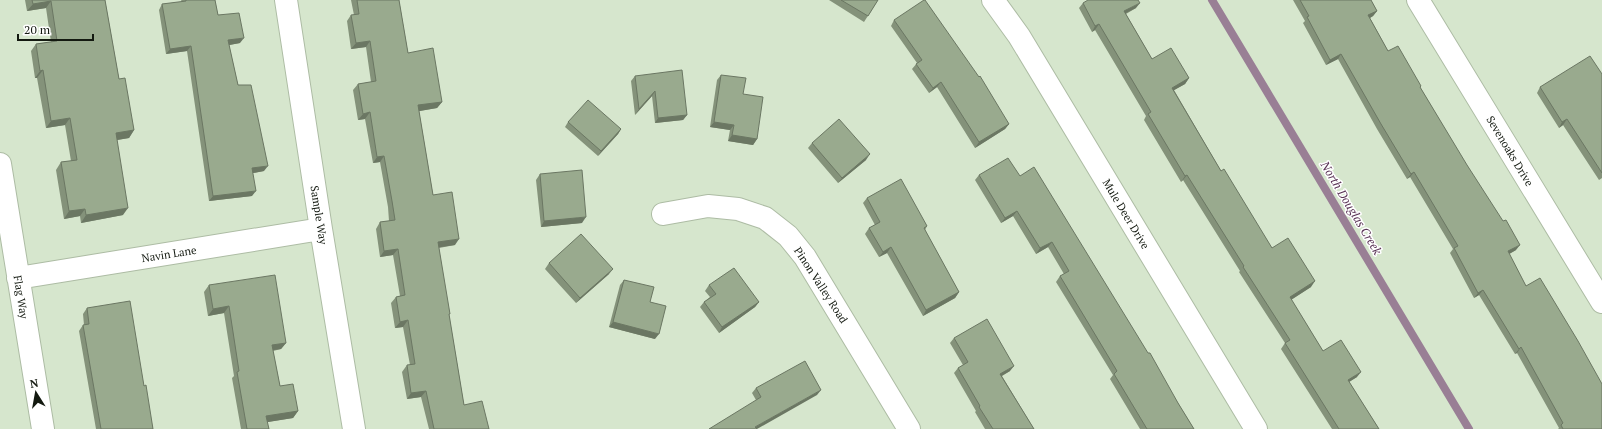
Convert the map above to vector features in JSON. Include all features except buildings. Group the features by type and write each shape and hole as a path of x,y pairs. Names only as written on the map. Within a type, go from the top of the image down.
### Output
{"street":[{"name":"Sample Way","path":"286,0 321,229 354,429"},
{"name":"Mule Deer Drive","path":"993,0 1019,36 1256,429"},
{"name":"Sevenoaks Drive","path":"1418,0 1602,302"},
{"name":"Flag Way","path":"0,164 43,429"},
{"name":"Pinon Valley Road","path":"663,214 708,206 738,209 765,218 788,236 806,257 909,429"},
{"name":"Navin Lane","path":"18,278 321,229"}],"waterway":[{"name":"North Douglas Creek","path":"1212,0 1469,429"}]}
